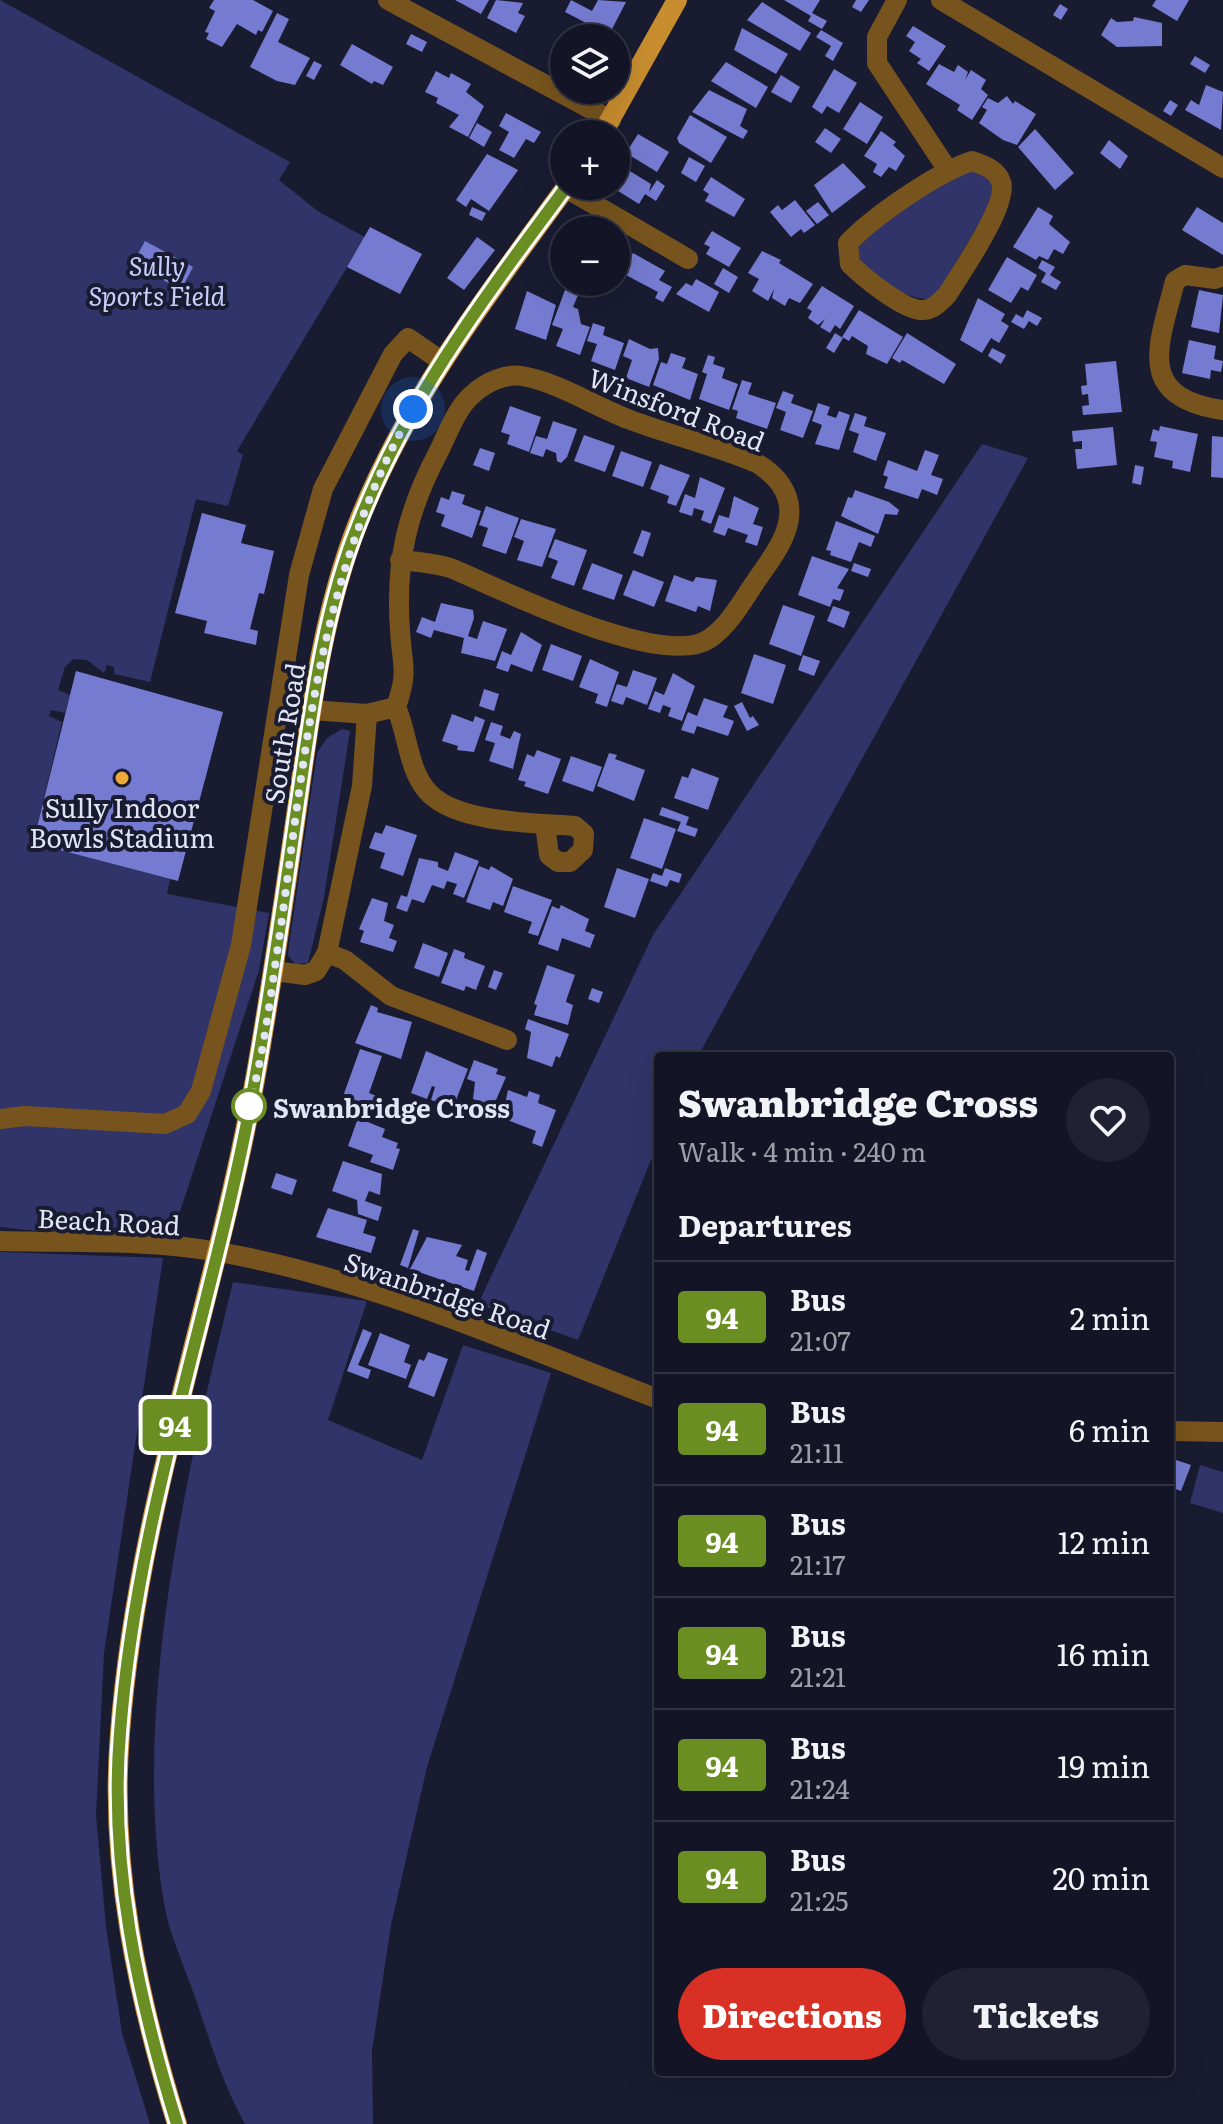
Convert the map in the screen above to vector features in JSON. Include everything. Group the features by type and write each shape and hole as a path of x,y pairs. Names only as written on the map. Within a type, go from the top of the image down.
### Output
{"main road":[{"path":"610,120 677,0"},
{"name":"South Road","path":"177,2124 147,2028 122,1881 119,1736 141,1566 255,1083 311,710 335,594 356,528 385,459 440,360 557,200"}],"street":[{"path":"388,0 594,120"},
{"path":"897,0 877,37 877,63 947,169"},
{"path":"941,0 1223,168"},
{"path":"972,161 991,168 1002,183 1002,201 947,295 935,308 918,310 858,272 850,264 848,243 865,225 947,169 972,161"},
{"path":"588,200 688,259"},
{"path":"1223,276 1215,279 1185,275 1175,281 1157,351 1159,374 1170,392 1203,407 1223,410"},
{"path":"0,1119 25,1116 165,1124 187,1114 201,1091 241,945 299,575 323,489 393,354 408,338 440,360"},
{"name":"Winsford Road","path":"396,707 406,677 399,630 400,560 407,521 419,488 470,396 490,381 519,375 686,441 757,463 781,485 789,507 787,530 777,550 725,624 709,639 689,647 663,645 601,629 531,606 452,569 400,560"},
{"path":"311,710 367,714 396,707 406,728 413,764 429,794 462,812 545,824"},
{"path":"274,971 305,975 316,971 327,953 359,802 367,714"},
{"path":"327,953 345,960 391,996 507,1040"},
{"name":"Beach Road","path":"0,1241 217,1251"},
{"name":"Swanbridge Road","path":"217,1251 358,1287 460,1322 654,1397"},
{"path":"1174,1431 1223,1432"}],"green space":[{"name":"Sully Sports Field","path":"0,0 290,162 279,180 319,212 365,237 237,451 243,455 228,506 196,499 150,682 114,674 114,667 107,665 104,673 87,660 73,659 65,667 58,690 70,695 65,713 51,710 49,716 62,722 33,843 170,879 167,894 269,913 259,970 172,1236 65,1234 0,1227"},
{"path":"964,171 981,171 993,183 993,200 934,299 914,297 892,288 856,260 860,238"},
{"path":"982,444 1028,458 700,1052 654,1052 654,1153 578,1340 478,1304 653,935"},
{"path":"342,729 350,731 324,897 308,963 295,964 288,955 289,945 317,753 327,738"},
{"path":"0,1252 163,1258 104,1653 96,1815 106,1927 122,2033 150,2124 0,2124"},
{"path":"233,1282 367,1301 328,1420 422,1460 463,1345 551,1373 427,1767 391,1925 372,2051 373,2124 245,2124 213,2052 165,1911 155,1823 154,1746 159,1667 182,1508"},
{"path":"1200,1465 1223,1472 1223,1513 1190,1503"}],"building":[{"path":"214,0 253,0 273,11 262,32 258,30 256,35 237,24 222,47 206,39 209,33 205,32 215,11 209,8"},
{"path":"455,0 489,0 481,14"},
{"path":"496,0 523,3 518,13 525,16 516,33 487,18"},
{"path":"571,0 592,11 598,0 626,2 615,24 588,24 565,12"},
{"path":"784,0 820,0 812,13 827,21 822,29 808,21 811,16"},
{"path":"856,0 869,0 861,12 852,7"},
{"path":"1156,0 1189,0 1177,21 1152,6"},
{"path":"762,2 811,33 800,51 747,20"},
{"path":"1060,4 1068,9 1061,20 1053,15"},
{"path":"277,13 289,19 278,42 310,58 295,85 277,81 250,67"},
{"path":"1134,17 1162,23 1162,46 1117,47 1101,35 1111,18 1117,22 1133,21"},
{"path":"913,26 946,46 929,71 917,63 921,59 909,51 915,42 906,36"},
{"path":"742,28 788,54 776,74 734,50"},
{"path":"821,30 843,43 833,61 825,56 831,46 816,37"},
{"path":"411,34 427,42 422,52 406,44"},
{"path":"352,44 393,67 383,85 374,81 372,84 340,65"},
{"path":"1195,56 1210,65 1205,73 1190,64"},
{"path":"314,61 322,65 314,80 306,76"},
{"path":"726,62 768,87 756,108 711,81"},
{"path":"939,64 954,72 958,65 968,72 965,80 971,70 986,80 981,89 988,95 972,120 957,110 960,105 926,84"},
{"path":"834,69 857,83 839,113 827,106 822,114 812,107"},
{"path":"436,71 449,78 451,73 471,84 466,92 484,106 468,137 449,127 459,115 436,103 438,98 425,92"},
{"path":"781,75 800,87 791,103 771,92"},
{"path":"1206,85 1223,92 1221,130 1185,110 1191,100 1199,105"},
{"path":"709,90 747,109 740,126 748,131 743,139 692,112"},
{"path":"1007,96 1013,104 1015,101 1036,114 1017,145 1003,140 979,123 987,110 982,107 988,98 998,103"},
{"path":"1170,100 1178,105 1171,116 1163,111"},
{"path":"860,102 883,117 867,144 843,129"},
{"path":"506,113 541,132 534,143 526,139 514,158 499,150 509,132 499,126"},
{"path":"690,115 727,137 711,163 679,143 677,138"},
{"path":"477,123 492,132 484,147 469,138"},
{"path":"825,128 841,139 831,153 815,142"},
{"path":"1035,129 1074,173 1055,190 1018,147"},
{"path":"881,131 896,142 893,145 905,156 896,171 889,167 881,177 873,172 877,164 864,156"},
{"path":"638,134 669,152 657,172 630,155 630,147"},
{"path":"1109,140 1128,156 1120,169 1100,153"},
{"path":"487,154 518,170 489,211 471,199 466,207 456,200"},
{"path":"689,157 705,166 696,182 681,173"},
{"path":"843,163 866,187 832,213 814,185"},
{"path":"630,171 651,184 649,192 657,180 665,186 656,201 645,194 639,204 630,198"},
{"path":"711,177 745,199 734,217 705,201 709,194 703,190"},
{"path":"795,200 815,225 804,233 801,229 791,237 770,212 778,205 782,210"},
{"path":"818,202 829,215 817,224 806,211"},
{"path":"472,207 486,213 482,221 469,215"},
{"path":"1038,207 1053,216 1049,224 1070,242 1063,254 1054,249 1048,260 1039,256 1036,260 1013,247"},
{"path":"1197,207 1223,223 1223,255 1182,230"},
{"path":"370,227 422,254 400,294 347,267"},
{"path":"712,231 741,248 729,267 706,254 710,247 704,244"},
{"path":"477,237 495,250 464,290 447,278"},
{"path":"145,241 193,267 181,290 133,263"},
{"path":"762,251 781,260 779,263 813,284 800,303 789,298 785,306 772,298 774,289 768,301 752,291 759,279 748,273"},
{"path":"633,253 665,271 659,280 672,287 663,302 655,298 658,292 630,277"},
{"path":"1007,257 1037,275 1028,291 1021,287 1011,303 988,290"},
{"path":"1042,260 1055,267 1050,275 1061,282 1056,290 1041,282 1046,273 1038,268"},
{"path":"723,268 738,277 729,293 714,284"},
{"path":"696,279 719,292 709,312 676,294 686,283 692,286"},
{"path":"822,286 854,306 840,329 835,325 830,333 820,327 825,319 818,325 808,318 812,311 807,308"},
{"path":"1199,290 1223,295 1219,333 1191,327"},
{"path":"527,291 556,305 546,340 515,329"},
{"path":"563,296 578,296 573,307 578,309 581,324 590,327 580,355 556,346 563,329 552,325"},
{"path":"978,298 1005,314 1001,321 1009,326 999,343 991,338 982,353 960,340"},
{"path":"859,310 903,337 887,364 866,354 868,346 852,336 849,341 842,337"},
{"path":"1027,310 1042,318 1037,326 1029,321 1024,329 1011,322 1016,314 1023,318"},
{"path":"593,323 605,327 603,335 624,343 615,370 591,361 597,344 587,341"},
{"path":"835,333 843,338 834,353 826,348"},
{"path":"907,333 956,364 944,384 902,360 900,363 892,358"},
{"path":"629,339 650,349 658,348 659,359 649,387 626,378 632,360 623,356"},
{"path":"1189,340 1216,346 1214,359 1223,361 1221,372 1211,370 1210,379 1182,373"},
{"path":"992,348 1006,355 1001,364 988,356"},
{"path":"671,353 686,358 682,368 698,374 690,400 653,385 661,362 667,364"},
{"path":"708,355 715,357 713,364 725,368 722,378 738,384 729,410 699,399 707,374 702,372"},
{"path":"1116,361 1122,412 1083,415 1082,406 1089,405 1088,394 1082,395 1081,386 1087,385 1085,364"},
{"path":"742,380 752,383 748,394 776,403 767,429 736,418 738,411 732,409"},
{"path":"783,391 794,395 791,403 813,411 803,438 780,430 786,412 776,408"},
{"path":"818,403 830,407 827,415 836,418 839,411 850,415 839,450 815,444 822,425 812,421"},
{"path":"510,406 541,417 529,452 507,444 510,435 501,432"},
{"path":"855,413 867,417 864,426 886,433 876,461 853,452 859,434 849,430"},
{"path":"553,421 577,429 567,457 561,463 557,461 556,453 546,449 543,457 530,453 536,436 547,439"},
{"path":"1160,426 1198,434 1190,472 1172,468 1173,461 1154,457 1157,442 1150,441 1153,429 1159,431"},
{"path":"1113,427 1117,465 1077,469 1075,449 1082,449 1082,441 1073,442 1072,431"},
{"path":"584,435 615,446 605,472 574,461"},
{"path":"1212,436 1223,437 1223,478 1211,477"},
{"path":"480,448 495,453 489,471 473,465"},
{"path":"925,450 939,455 931,475 943,479 937,495 922,489 918,499 884,488 888,477 883,475 888,460 917,471"},
{"path":"621,451 652,462 643,487 612,476"},
{"path":"660,464 690,475 676,506 667,503 669,496 650,489"},
{"path":"1135,465 1144,467 1141,485 1132,483"},
{"path":"700,477 725,488 711,524 701,520 704,511 694,508 692,516 679,512 685,494 695,498"},
{"path":"855,490 889,502 899,510 897,515 885,514 878,534 841,516 848,497 852,498"},
{"path":"452,491 465,495 462,504 481,511 472,538 441,526 445,515 436,512 441,497 449,500"},
{"path":"734,496 759,508 753,524 763,527 757,546 745,542 748,535 728,528 725,536 713,532 719,515 729,518"},
{"path":"486,506 519,518 506,554 482,546 488,528 479,525"},
{"path":"202,513 246,525 241,543 274,551 264,594 259,593 250,629 258,631 256,645 204,633 207,621 175,613"},
{"path":"521,519 556,529 542,567 517,560 524,541 514,537"},
{"path":"836,521 875,536 871,547 859,542 851,562 830,555 831,551 826,550"},
{"path":"642,530 651,533 643,557 633,553"},
{"path":"555,539 587,550 574,586 551,578 558,561 548,557"},
{"path":"812,556 849,569 837,588 844,590 840,601 833,599 830,607 798,595"},
{"path":"592,563 623,575 614,600 582,589"},
{"path":"854,563 871,569 868,577 851,571"},
{"path":"633,570 664,582 654,607 623,595"},
{"path":"674,575 693,582 696,577 717,580 710,611 698,606 696,612 665,601"},
{"path":"441,603 473,610 474,618 468,636 477,639 483,621 507,629 495,661 461,653 464,638 434,630 431,638 416,632 422,617 435,622"},
{"path":"783,605 815,616 801,656 769,644"},
{"path":"833,606 850,612 844,628 827,621"},
{"path":"521,632 542,645 532,672 511,664 508,672 496,668 502,651 511,655"},
{"path":"551,644 582,656 573,681 542,670"},
{"path":"754,654 786,665 773,704 741,693"},
{"path":"803,655 820,661 814,676 798,670"},
{"path":"590,659 619,672 607,707 595,703 598,694 579,687"},
{"path":"633,670 657,678 647,705 626,697 623,705 611,701 617,684 627,687"},
{"path":"76,671 223,712 178,881 33,843"},
{"path":"673,673 695,686 682,721 668,716 671,708 663,705 660,713 648,709 655,691 664,695"},
{"path":"484,689 499,694 494,711 479,706"},
{"path":"704,698 728,706 723,717 734,721 728,736 697,726 694,734 681,730 688,712 697,716"},
{"path":"742,702 750,718 753,716 759,725 747,731 734,706"},
{"path":"452,714 473,722 475,716 485,720 474,752 457,750 458,746 442,741"},
{"path":"491,722 503,726 500,735 510,739 514,731 521,734 513,769 489,761 495,743 485,740"},
{"path":"537,750 561,759 548,794 524,786 526,782 518,780 527,754 534,757"},
{"path":"609,753 617,755 615,759 645,770 634,801 597,786"},
{"path":"571,756 602,767 593,792 562,781"},
{"path":"692,768 719,778 708,810 674,798 682,776 688,778"},
{"path":"662,807 689,817 686,825 698,829 695,837 677,831 681,822 659,815"},
{"path":"644,818 676,829 662,869 630,858"},
{"path":"386,825 417,835 403,876 380,868 385,853 369,848 375,832 382,834"},
{"path":"455,852 479,861 464,898 453,894 457,884 447,881 444,889 432,885 424,903 412,899 407,912 396,908 401,895 407,897 419,858 438,862 438,867 448,871"},
{"path":"479,866 489,870 491,866 513,879 503,906 493,902 490,910 466,902"},
{"path":"617,868 649,879 635,918 604,907"},
{"path":"665,868 682,874 679,883 670,880 667,887 650,881 653,873 662,876"},
{"path":"513,886 552,900 538,936 528,933 532,922 504,912"},
{"path":"372,898 388,903 384,921 394,925 389,938 397,941 393,952 360,942 364,931 359,929"},
{"path":"561,905 589,919 585,931 595,935 590,948 562,938 558,951 538,944 552,906 559,909"},
{"path":"423,943 448,953 439,977 414,968"},
{"path":"454,949 465,953 464,958 485,966 476,990 466,986 464,991 441,983"},
{"path":"547,965 575,975 566,1002 573,1005 568,1025 534,1015 537,1005 534,1004"},
{"path":"494,970 503,973 496,990 488,987"},
{"path":"592,988 603,992 599,1003 588,999"},
{"path":"371,1005 378,1008 377,1012 412,1022 401,1059 355,1043"},
{"path":"528,1019 569,1034 560,1058 556,1056 552,1067 527,1058 531,1032 525,1029"},
{"path":"360,1049 382,1056 369,1093 379,1097 373,1114 341,1102"},
{"path":"426,1051 468,1069 453,1108 431,1100 435,1087 432,1086 427,1099 411,1093"},
{"path":"474,1060 498,1069 496,1074 506,1077 493,1107 473,1099 475,1082 467,1079"},
{"path":"508,1090 527,1097 529,1091 540,1095 538,1103 556,1110 542,1147 532,1143 536,1131 502,1118"},
{"path":"358,1118 385,1129 382,1137 398,1143 396,1148 400,1149 393,1170 370,1162 373,1155 348,1146"},
{"path":"343,1161 382,1174 380,1195 369,1191 365,1201 382,1207 378,1221 358,1214 357,1200 332,1191"},
{"path":"276,1173 297,1180 292,1195 271,1188"},
{"path":"328,1208 367,1220 363,1233 376,1237 371,1253 316,1237"},
{"path":"413,1229 419,1231 408,1268 400,1265"},
{"path":"427,1237 462,1245 456,1256 468,1260 465,1270 469,1271 477,1249 487,1253 474,1291 410,1269"},
{"path":"363,1329 372,1333 358,1365 371,1370 368,1379 347,1371"},
{"path":"380,1333 410,1345 404,1362 411,1365 406,1379 368,1365"},
{"path":"428,1352 448,1359 434,1397 408,1387 419,1359 424,1361"},
{"path":"1174,1459 1191,1465 1181,1491 1174,1488"}],"bus line":[{"name":"94","path":"177,2124 147,2028 122,1881 119,1736 141,1566 255,1083 321,653 335,594 356,528 385,459 440,360 485,294 556,200"}],"place":[{"name":"Sully Indoor Bowls Stadium","path":"122,778"},
{"name":"Swanbridge Cross","path":"249,1106"}],"route":[{"path":"249,1106 274,971 311,710 328,623 356,528 385,459 413,409"}]}
